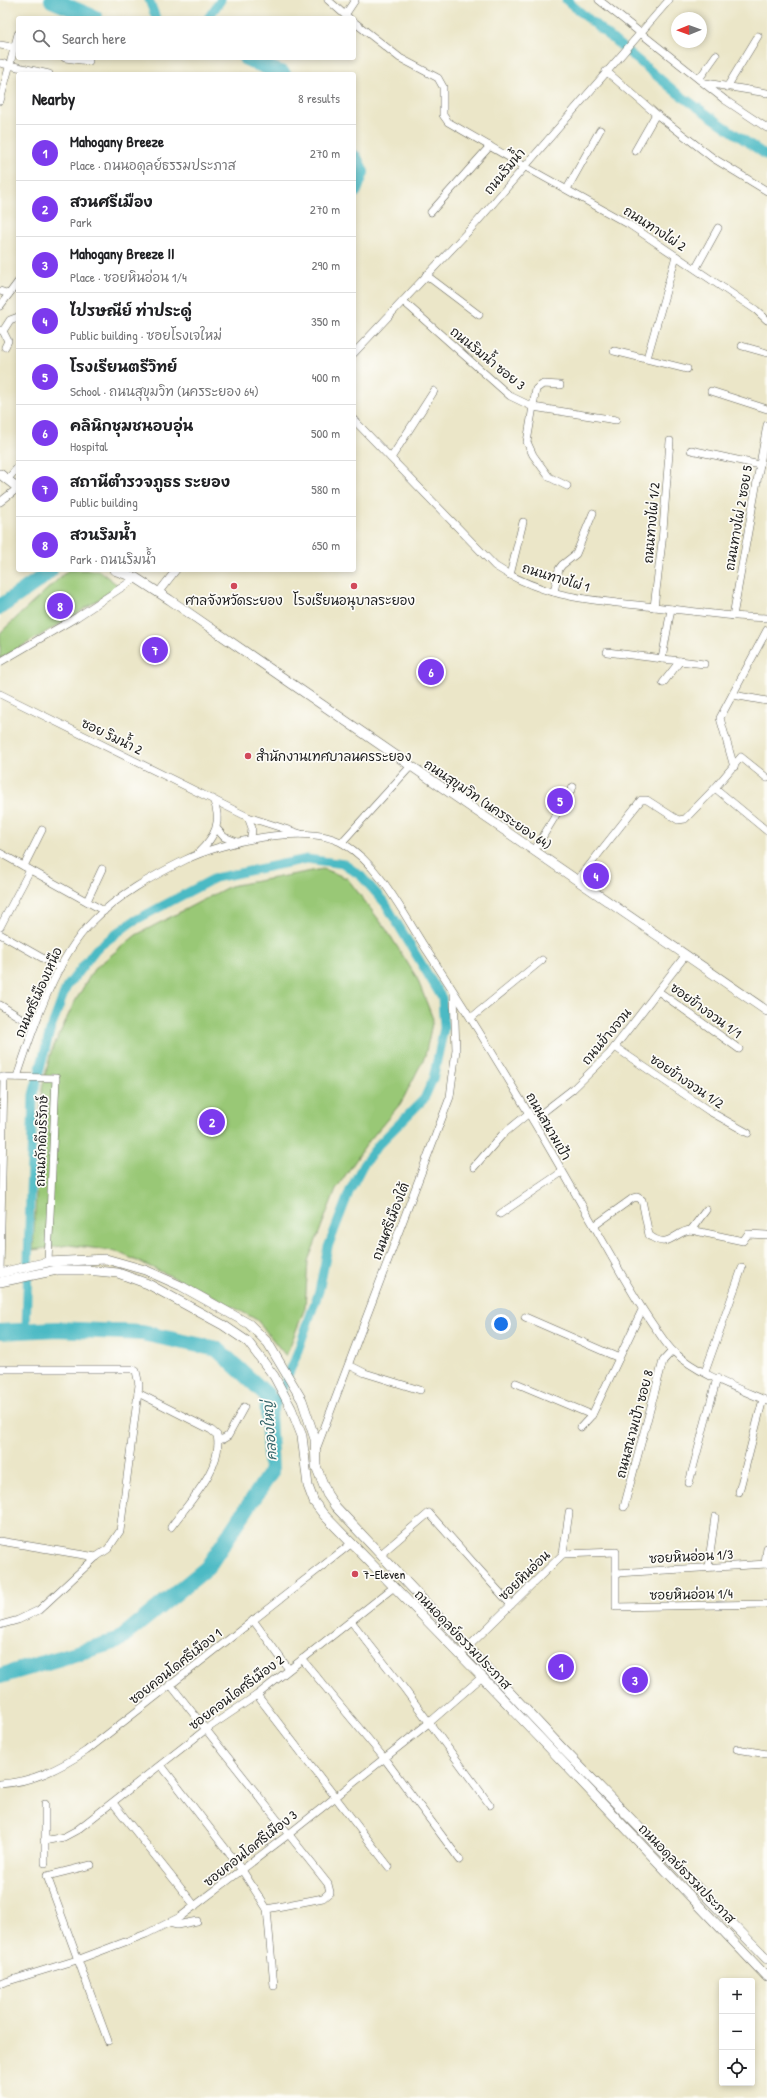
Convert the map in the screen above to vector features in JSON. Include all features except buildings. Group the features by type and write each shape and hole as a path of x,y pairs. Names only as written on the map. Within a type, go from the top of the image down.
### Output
{"street":[{"path":"328,0 347,16 355,0"},
{"path":"599,0 638,35 767,128"},
{"name":"ถนนริมน้ำ","path":"356,351 477,222 665,2"},
{"name":"ถนนทางไผ่ 2","path":"356,24 400,58 438,78 443,88 443,115 448,122 630,225 696,268 767,320"},
{"path":"727,88 758,36"},
{"path":"0,45 16,47 9,66 0,100"},
{"path":"701,80 716,55"},
{"path":"81,60 89,61"},
{"path":"0,63 38,72"},
{"path":"607,71 656,114 713,158 767,190"},
{"path":"701,80 727,88 767,93"},
{"path":"635,151 656,114"},
{"path":"567,189 600,130"},
{"path":"431,212 490,146"},
{"path":"696,268 718,228"},
{"path":"647,358 676,256"},
{"path":"426,275 479,315"},
{"path":"0,306 16,285"},
{"path":"0,291 9,294"},
{"name":"ถนนริมน้ำ ซอย 3","path":"403,300 510,396 533,407 616,420"},
{"path":"5,347 8,341 2,330 10,320 16,318"},
{"path":"742,346 767,353"},
{"path":"614,351 687,369"},
{"path":"560,385 543,384 536,389 527,442 533,455 549,477 567,486"},
{"path":"711,391 767,409"},
{"path":"391,458 434,392"},
{"name":"ถนนทางไผ่ 1","path":"356,422 495,566 510,576 554,592 579,599 733,616 767,618"},
{"name":"ถนนทางไผ่ 2 ซอย 5","path":"733,616 767,425"},
{"name":"ถนนทางไผ่ 1/2","path":"654,607 662,542 670,442"},
{"path":"691,450 760,465"},
{"path":"16,468 4,477 16,486"},
{"path":"0,502 16,490"},
{"path":"554,592 559,569 562,564 576,554 593,513"},
{"path":"510,576 523,522"},
{"name":"ถนนสุขุมวิท (นครระยอง 64)","path":"120,572 136,578 158,592 410,767 767,1011"},
{"name":"ถนนสุขุมวิท (นครระยอง 64)","path":"132,572 136,578"},
{"path":"158,592 174,572"},
{"path":"0,662 77,617 136,578"},
{"path":"662,659 671,609"},
{"path":"734,767 720,718 767,630"},
{"path":"607,652 704,664"},
{"path":"663,683 680,661"},
{"name":"ซอย ริมน้ำ 2","path":"0,694 248,817 305,835"},
{"path":"733,695 767,701"},
{"path":"577,881 641,800 647,800 678,820 684,818 715,788 741,757 767,778"},
{"path":"342,842 410,767"},
{"path":"534,851 573,787"},
{"path":"715,788 767,831"},
{"path":"212,799 217,809 217,826 224,837 238,842"},
{"path":"195,855 209,843 222,814 231,809"},
{"path":"248,817 252,828 251,839"},
{"path":"0,927 27,868 42,830"},
{"name":"ถนนศรีเมืองเหนือ","path":"17,1077 34,1026 60,968 75,940 104,911 168,868 195,855 238,842 272,836 305,835 330,838"},
{"name":"ถนนสนามเป้า","path":"330,838 342,842 358,853 376,872 471,1018 529,1113 642,1310 672,1351 716,1378 765,1400"},
{"path":"0,853 104,911"},
{"path":"87,901 102,869"},
{"path":"0,934 60,968"},
{"name":"ถนนข้างจวน","path":"533,1120 573,1089 615,1047 685,956"},
{"path":"471,1018 542,960"},
{"name":"ซอยข้างจวน 1/1","path":"658,991 739,1049"},
{"name":"ถนนศรีเมืองใต้","path":"314,1452 349,1365 443,1119 450,1097 454,1072 456,1024 454,992"},
{"path":"0,1005 34,1026"},
{"name":"ซอยข้างจวน 1/2","path":"615,1047 708,1111 748,1133"},
{"path":"0,1273 2,1077"},
{"name":"ถนนภักดีบริรักษ์","path":"2,1077 56,1078 44,1263"},
{"path":"474,1167 502,1134 529,1113"},
{"path":"500,1214 562,1172"},
{"path":"594,1226 633,1198 637,1197 642,1200 649,1235 661,1241 671,1240 686,1230 743,1242 748,1234 767,1235"},
{"path":"691,1230 706,1210"},
{"name":"ถนนอดุลย์ธรรมประภาส","path":"0,1282 44,1263 106,1259 145,1270 203,1298 249,1324 264,1338 302,1400 315,1438 314,1452 316,1466 326,1494 335,1506 467,1647 767,1959"},
{"path":"705,1372 742,1268"},
{"name":"ถนนอดุลย์ธรรมประภาส","path":"0,1273 16,1274 71,1269 118,1273 148,1284 232,1330 248,1342 274,1376 291,1408 302,1436 308,1486 314,1502 324,1515 482,1677 767,1977"},
{"path":"196,1310 203,1298"},
{"path":"581,1426 592,1415 642,1310"},
{"path":"525,1317 619,1358"},
{"name":"ถนนสนามเป้า ซอย 8","path":"624,1507 663,1361 672,1351"},
{"path":"349,1365 364,1373 420,1390"},
{"path":"0,1369 132,1369 136,1371 139,1377 120,1531 108,1549 96,1557 39,1610 18,1620 0,1626"},
{"path":"689,1483 716,1378"},
{"path":"516,1383 592,1415"},
{"path":"138,1393 211,1430 217,1435 218,1439 219,1450 212,1469 171,1527"},
{"path":"739,1492 765,1400"},
{"path":"218,1439 223,1439 228,1436 244,1407"},
{"path":"380,1554 429,1513 511,1604"},
{"path":"563,1554 569,1513"},
{"path":"708,1567 715,1517"},
{"path":"0,1542 96,1557"},
{"name":"ซอยคอนโดศรีเมือง 1","path":"0,1784 32,1778 66,1764 86,1751 352,1543"},
{"path":"766,1564 767,1548"},
{"name":"ซอยหินอ่อน","path":"460,1655 563,1554 616,1552 616,1607"},
{"name":"ซอยหินอ่อน 1/3","path":"616,1573 766,1564"},
{"name":"ซอยคอนโดศรีเมือง 2","path":"44,1841 64,1837 77,1830 204,1730 257,1695 288,1668 302,1659 394,1587"},
{"name":"ซอยหินอ่อน 1/4","path":"616,1607 767,1604"},
{"path":"253,1620 288,1668"},
{"path":"351,1621 430,1722 490,1805"},
{"path":"302,1659 384,1758 460,1860"},
{"name":"ซอยคอนโดศรีเมือง 3","path":"2,1983 76,1960 146,1934 168,1923 195,1906 289,1834 430,1722 482,1677"},
{"path":"170,1684 204,1730 320,1871 328,1884 330,1892 323,1898 267,1909"},
{"path":"257,1695 389,1867"},
{"path":"737,1749 767,1754"},
{"path":"161,1765 242,1870 267,1909 274,1986"},
{"path":"113,1803 195,1906"},
{"path":"44,1863 45,1804"},
{"path":"91,1865 47,1876 76,1960 108,2041"},
{"path":"678,1883 686,1875"},
{"path":"168,1923 177,1925 197,1921"}],"green space":[{"path":"66,572 101,572 119,586 72,617 0,659 0,633"},
{"path":"323,869 347,878 386,929 417,978 433,1019 425,1056 401,1103 369,1141 336,1189 308,1261 305,1308 286,1356 257,1320 206,1292 115,1251 69,1245 33,1250 42,1088 51,1052 73,1005 94,969 136,935 230,886"}],"waterway":[{"name":"คลองใหญ่","path":"52,0 90,16"},
{"path":"149,0 155,16"},
{"path":"209,16 221,0"},
{"path":"566,0 677,93 767,156"},
{"name":"คลองใหญ่","path":"251,60 278,72"},
{"name":"คลองใหญ่","path":"356,162 361,172 356,185"},
{"name":"คลองใหญ่","path":"0,607 48,572"},
{"path":"26,1330 33,1095 50,1031 66,988 96,949 132,922 215,878 307,859 344,864 361,876 385,903 442,998 444,1028 433,1079 424,1099 379,1144 363,1165 350,1190 328,1247 319,1291 295,1359 268,1423"},
{"name":"คลองใหญ่","path":"0,1332 57,1329 142,1333 217,1349 267,1395 271,1472 207,1568 117,1641 0,1676"}],"place":[{"name":"ศาลจังหวัดระยอง","path":"234,586"},
{"name":"โรงเรียนอนุบาลระยอง","path":"354,586"},
{"name":"สวนริมน้ำ","path":"60,606"},
{"name":"สถานีตำรวจภูธร ระยอง","path":"155,650"},
{"name":"คลินิกชุมชนอบอุ่น","path":"431,672"},
{"name":"สำนักงานเทศบาลนครระยอง","path":"248,756"},
{"name":"โรงเรียนตรีวิทย์","path":"560,801"},
{"name":"ไปรษณีย์ ท่าประดู่","path":"596,876"},
{"name":"สวนศรีเมือง","path":"212,1122"},
{"name":"7-Eleven","path":"355,1574"},
{"name":"Mahogany Breeze","path":"561,1667"},
{"name":"Mahogany Breeze II","path":"635,1680"}]}
